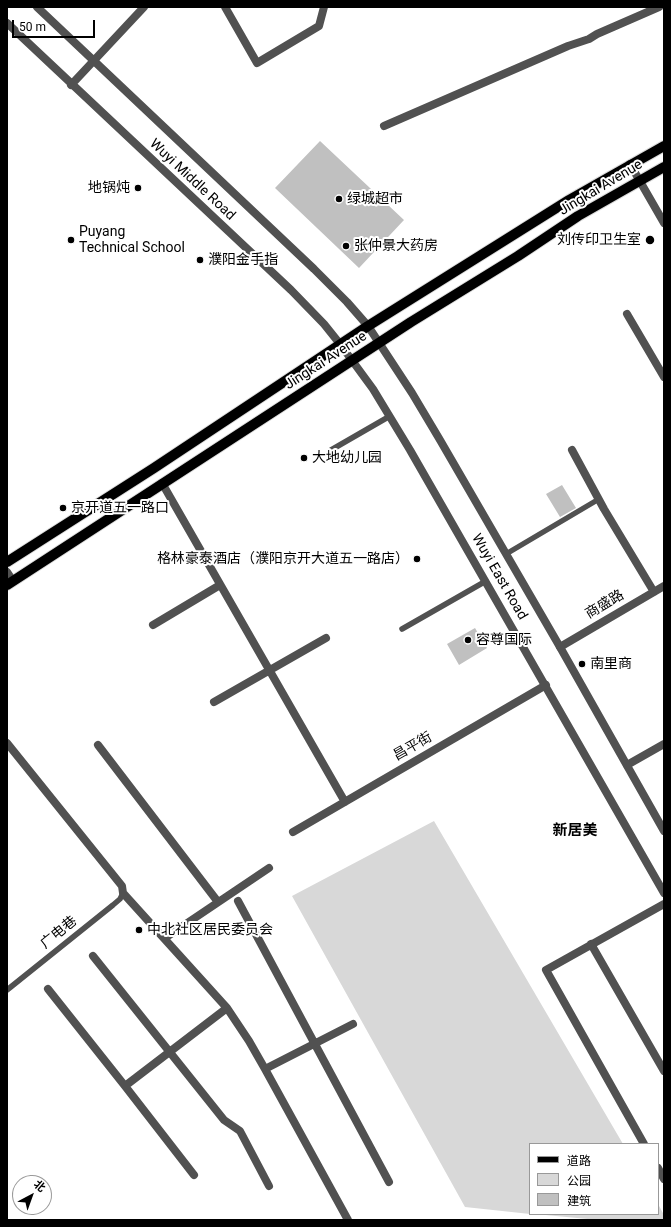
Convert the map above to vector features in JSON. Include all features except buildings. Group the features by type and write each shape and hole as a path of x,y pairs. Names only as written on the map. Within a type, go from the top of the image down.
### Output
{"main road":[{"name":"Jingkai Avenue","path":"7,562 154,468 368,326 568,200 664,146"},
{"name":"Jingkai Avenue","path":"10,583 380,342 518,256 578,216 664,166"}],"street":[{"name":"Wuyi Middle Road","path":"38,7 314,269 347,302 380,342"},
{"path":"71,85 144,7"},
{"path":"225,7 257,63 319,26 324,7"},
{"path":"384,126 568,46 589,39 597,34 660,7"},
{"name":"Wuyi Middle Road","path":"7,23 71,85 291,290 324,324 352,360"},
{"path":"630,164 664,223"},
{"path":"627,314 664,377"},
{"name":"Wuyi East Road","path":"380,342 412,392 560,647 664,831"},
{"name":"Wuyi East Road","path":"352,360 390,416 546,685 664,893"},
{"path":"572,450 604,509 654,592"},
{"path":"162,483 344,802"},
{"path":"7,572 10,583"},
{"path":"153,625 220,585"},
{"name":"商盛路","path":"560,647 664,586"},
{"path":"214,702 326,638"},
{"name":"昌平街","path":"293,832 546,685"},
{"path":"7,743 122,886 123,893 227,1008 249,1041 265,1069 348,1220"},
{"path":"627,765 664,744"},
{"path":"98,745 218,902"},
{"path":"165,938 269,868"},
{"path":"238,901 389,1182"},
{"path":"643,1143 546,970 664,904"},
{"path":"592,944 664,1071"},
{"path":"93,956 224,1120 240,1131 269,1186"},
{"path":"48,989 126,1086 194,1175"},
{"path":"126,1086 227,1008"},
{"path":"265,1069 353,1024"},
{"path":"659,1170 664,1179"}],"lane":[{"path":"331,450 390,416"},
{"path":"506,554 599,499"},
{"path":"402,629 486,581"},
{"name":"广电巷","path":"7,990 113,905 120,899 123,893"}],"green space":[{"path":"434,821 622,1143 529,1143 529,1214 465,1207 292,896"},
{"path":"659,1206 664,1215 664,1220 598,1220 546,1215 659,1215"}],"place":[{"name":"地锅炖","path":"138,188"},
{"name":"绿城超市","path":"339,199"},
{"name":"Puyang Technical School","path":"71,240"},
{"name":"刘传印卫生室","path":"650,240"},
{"name":"张仲景大药房","path":"346,246"},
{"name":"濮阳金手指","path":"200,260"},
{"name":"大地幼儿园","path":"304,458"},
{"name":"京开道五一路口","path":"63,508"},
{"name":"格林豪泰酒店（濮阳京开大道五一路店）","path":"417,559"},
{"name":"容尊国际","path":"468,640"},
{"name":"南里商","path":"582,664"},
{"name":"中北社区居民委员会","path":"139,930"}],"district":[{"name":"新居美","path":"575,831"}]}
